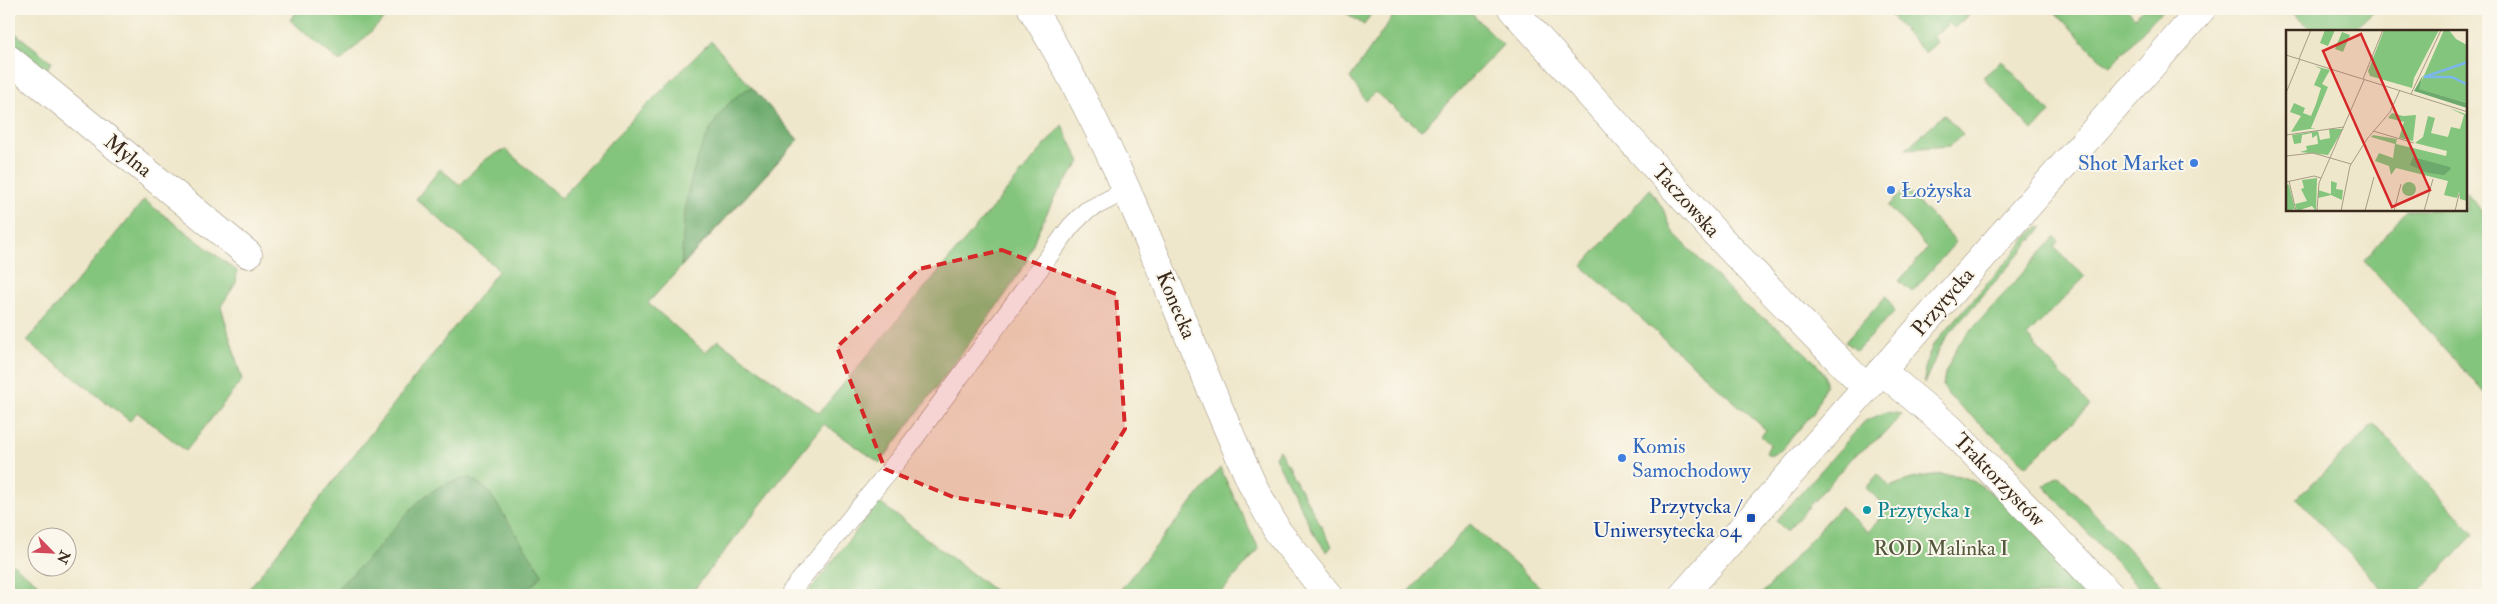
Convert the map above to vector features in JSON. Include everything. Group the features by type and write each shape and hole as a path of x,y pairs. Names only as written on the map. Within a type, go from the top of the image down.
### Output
{"street":[{"name":"Konecka","path":"1032,9 1063,62 1127,190 1252,486 1278,532 1328,595"},
{"name":"Taczowska","path":"1512,9 1718,236 1874,380"},
{"name":"Przytycka","path":"1683,595 2202,9"},
{"name":"Mylna","path":"9,59 248,254"},
{"name":"Traktorzystów","path":"1874,380 1950,428 2110,595"}],"lane":[{"path":"788,595 906,450 1072,226 1086,211 1127,190"}],"highlighted area":[{"path":"1002,250 1116,294 1125,429 1070,517 953,497 885,469 837,347 919,269"}],"green space":[{"path":"299,9 373,9 384,19 340,62 290,20"},
{"path":"1340,9 1374,9 1364,25"},
{"path":"1398,9 1467,9 1503,45 1421,130 1375,92 1366,101 1350,78"},
{"path":"1885,9 1975,9 1954,28 1949,23 1933,37 1937,42 1925,53"},
{"path":"2052,9 2127,9 2135,17 2143,9 2163,9 2111,66 2099,58"},
{"path":"2287,9 2376,9 2353,30 2312,30"},
{"path":"9,28 52,62 44,73 9,45"},
{"path":"711,41 798,140 648,303 705,352 718,340 819,413 1062,125 1080,162 1056,195 1037,233 1026,262 1005,295 880,463 824,424 690,595 244,595 499,270 416,199 440,169 460,185 492,155 506,150 561,198 613,139"},
{"path":"2002,61 2050,112 2033,131 1983,77"},
{"path":"752,87 798,140 681,266 687,197 701,150 708,134 727,105"},
{"path":"1944,114 1963,134 1950,146 1906,149"},
{"path":"1650,189 1663,209 1673,232 1745,306 1780,329 1815,362 1824,374 1826,384 1814,412 1781,450 1770,456 1766,453 1770,444 1761,436 1766,430 1582,266"},
{"path":"1906,189 1956,242 1912,292 1899,281 1928,248 1888,206"},
{"path":"2467,194 2488,217 2488,396 2364,261 2406,211 2467,211"},
{"path":"144,200 237,271 236,283 221,306 242,380 186,451 137,412 130,421 27,341"},
{"path":"2037,227 2043,227 1941,345 1924,384 1925,365 1933,345"},
{"path":"2055,237 2059,241 2054,247 2085,277 2027,336 2090,406 2027,466 1949,396 1943,386 1945,373 1958,345"},
{"path":"1886,296 1895,311 1856,351 1845,342"},
{"path":"1886,412 1902,414 1883,435 1853,457 1787,531 1776,521 1865,421"},
{"path":"2374,424 2474,534 2417,595 2388,595 2297,498"},
{"path":"1279,450 1332,546 1327,552 1314,534 1275,457"},
{"path":"1220,468 1259,549 1219,595 1116,595"},
{"name":"ROD Malinka I","path":"1878,474 1890,487 1905,481 1937,475 1954,475 1971,480 1989,491 2027,525 2091,595 1761,595 1840,507 1868,532 1889,509 1866,488"},
{"path":"2059,475 2166,589 2159,595 2146,595 2044,486"},
{"path":"472,478 489,492 542,574 524,595 330,595 372,555 407,513 429,493 456,481"},
{"path":"879,502 1000,595 806,595"},
{"path":"1470,524 1549,595 1406,595"},
{"path":"9,561 52,595 24,595 9,585"}],"place":[{"name":"Shot Market","path":"2194,163"},
{"name":"Łożyska","path":"1891,190"},
{"name":"Komis Samochodowy","path":"1622,458"},
{"name":"Przytycka 1","path":"1867,510"},
{"name":"Przytycka / Uniwersytecka 04","path":"1751,518"}]}
